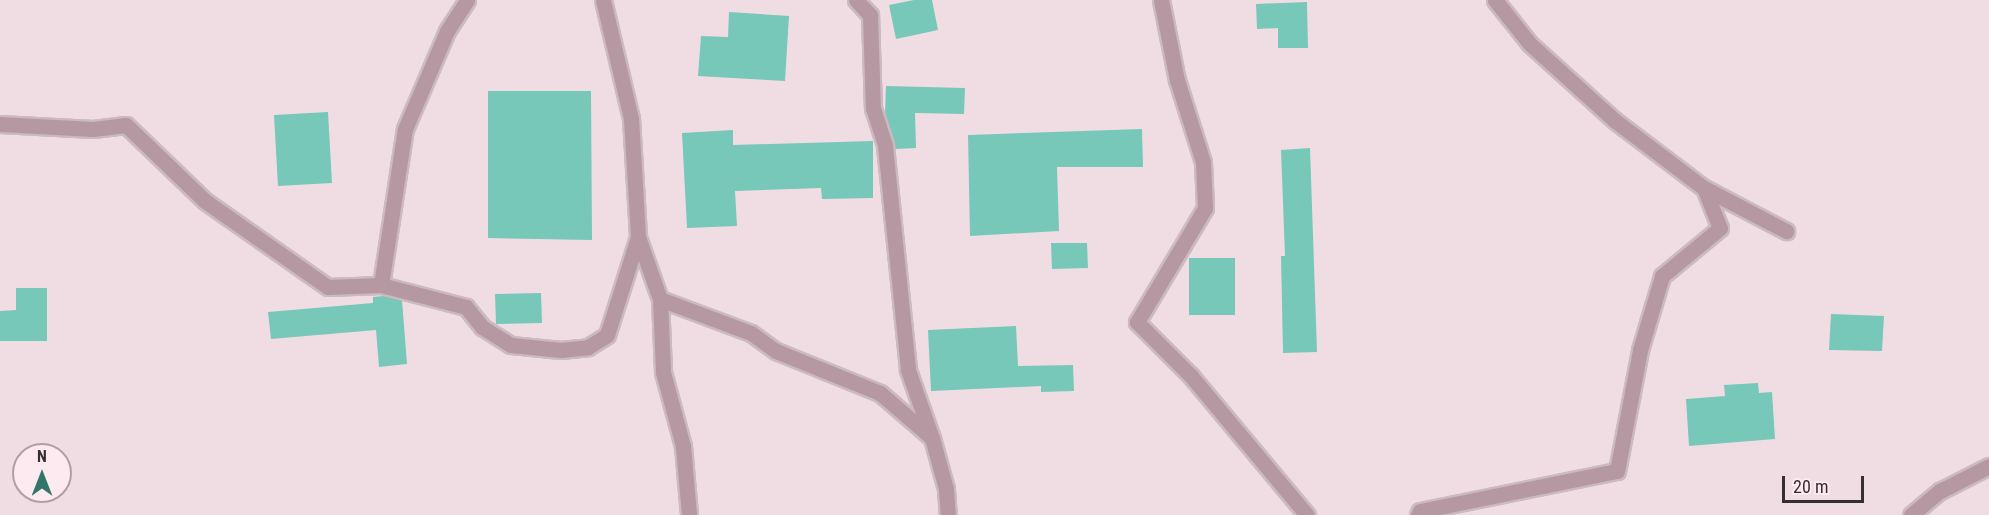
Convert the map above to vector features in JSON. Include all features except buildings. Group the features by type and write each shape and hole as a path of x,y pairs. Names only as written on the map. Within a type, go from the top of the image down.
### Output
{"street":[{"path":"381,285 405,129 447,31 467,0"},
{"path":"603,0 630,118 638,237 660,298 663,372 683,446 689,515"},
{"path":"856,0 870,15 873,108 885,146 908,370 932,438 946,489 948,515"},
{"path":"1161,0 1177,80 1203,162 1205,208 1137,322 1191,376 1307,515"},
{"path":"1495,0 1530,44 1614,120 1704,188 1786,231"},
{"path":"0,124 93,129 126,125 205,201 328,287 381,285 466,307 482,327 511,345 561,351 588,347 607,335 638,237"},
{"path":"1418,515 1420,511 1617,471 1640,350 1662,276 1720,228 1704,188"},
{"path":"660,298 751,333 776,351 880,393 932,438"},
{"path":"1911,515 1940,491 1989,466"}]}
